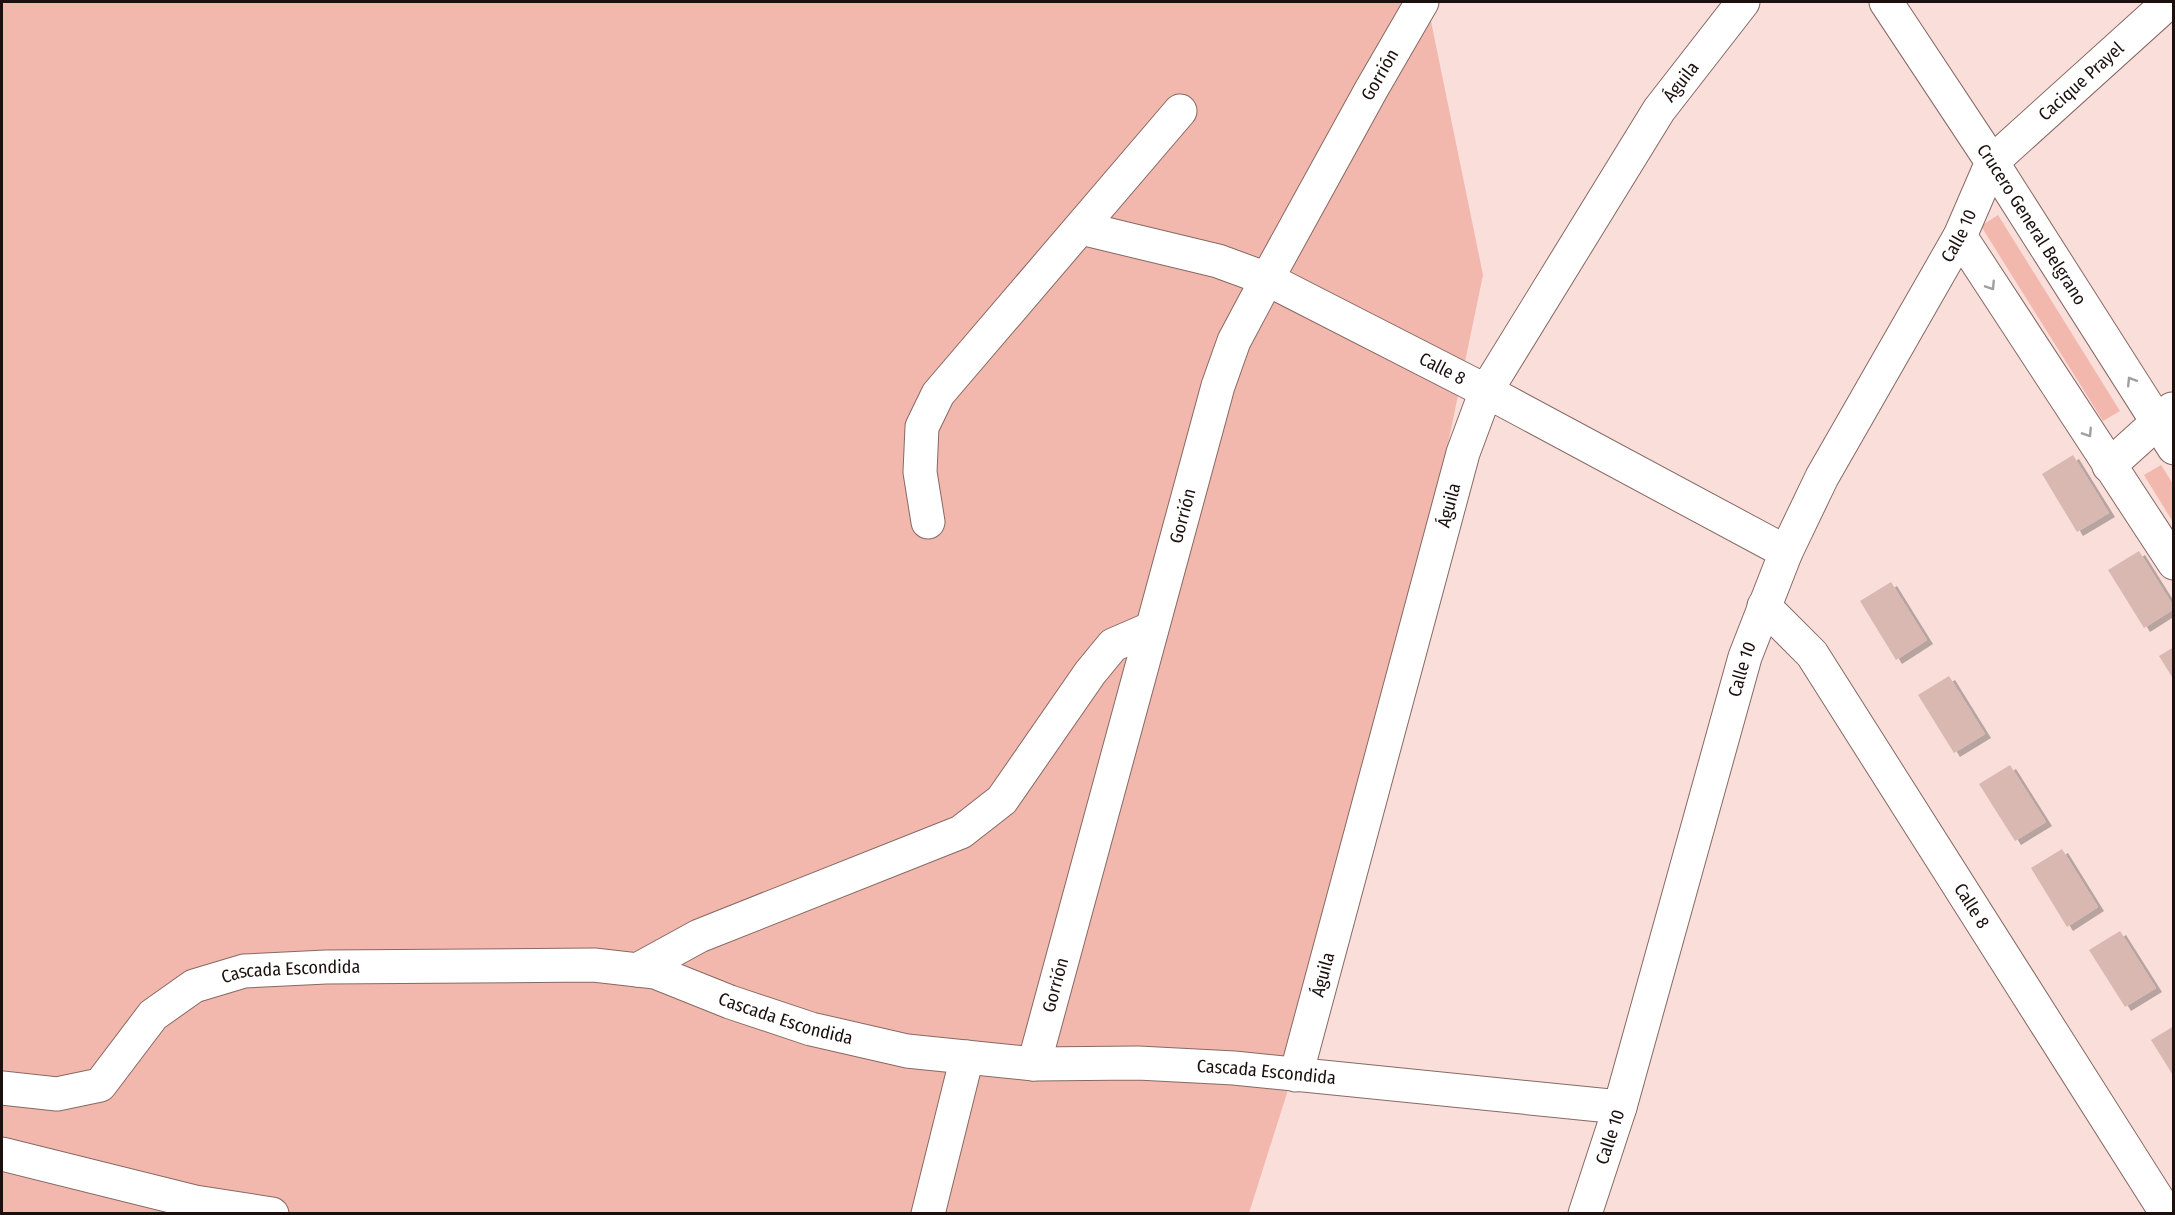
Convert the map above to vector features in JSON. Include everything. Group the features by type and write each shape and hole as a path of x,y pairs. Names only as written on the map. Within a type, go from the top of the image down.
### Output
{"street":[{"name":"Gorrión","path":"1034,1064 1150,629 1218,386 1234,341 1371,90 1422,2"},
{"name":"Águila","path":"1296,1075 1463,453 1486,391 1659,110 1743,2"},
{"name":"Crucero General Belgrano","path":"1886,2 2168,426"},
{"name":"Cacique Prayel","path":"1992,162 2169,2"},
{"path":"928,522 920,471 922,427 938,394 1180,111"},
{"name":"Calle 10","path":"1585,1214 1620,1107 1745,657 1764,606 1786,552 1822,477 1960,236 1992,162"},
{"name":"Calle 8","path":"1081,228 1218,261 1267,279 1486,391 1786,552"},
{"path":"1960,236 2174,563"},
{"path":"2109,466 2168,426"},
{"name":"Calle 8","path":"1764,606 1812,654 2167,1214"},
{"path":"637,970 699,936 961,832 1002,800 1089,673 1113,645 1150,629"},
{"name":"Cascada Escondida","path":"2,1088 57,1094 99,1085 153,1015 194,986 244,971 326,967 583,965 655,972 730,1002 811,1029 907,1051 1034,1064 1138,1063 1234,1068 1620,1107"},
{"path":"928,1214 967,1057"},
{"path":"2,1154 195,1202 272,1214"}],"shaded area":[{"path":"2,2 1427,2 1483,275 1363,853 1249,1213 2,1214"},
{"path":"1998,215 2120,411 2103,421 1981,226"},
{"path":"2161,465 2173,484 2173,522 2144,475"}],"building":[{"path":"2073,455 2109,513 2077,532 2042,474"},
{"path":"2139,551 2174,607 2144,628 2108,570"},
{"path":"1891,582 1927,640 1896,660 1860,601"},
{"path":"2174,647 2174,680 2159,656"},
{"path":"1949,676 1985,734 1954,753 1918,695"},
{"path":"2010,765 2046,822 2015,841 1979,784"},
{"path":"2062,849 2098,907 2067,927 2031,868"},
{"path":"2120,931 2156,988 2125,1007 2089,950"},
{"path":"2174,1026 2174,1077 2151,1040"}]}
